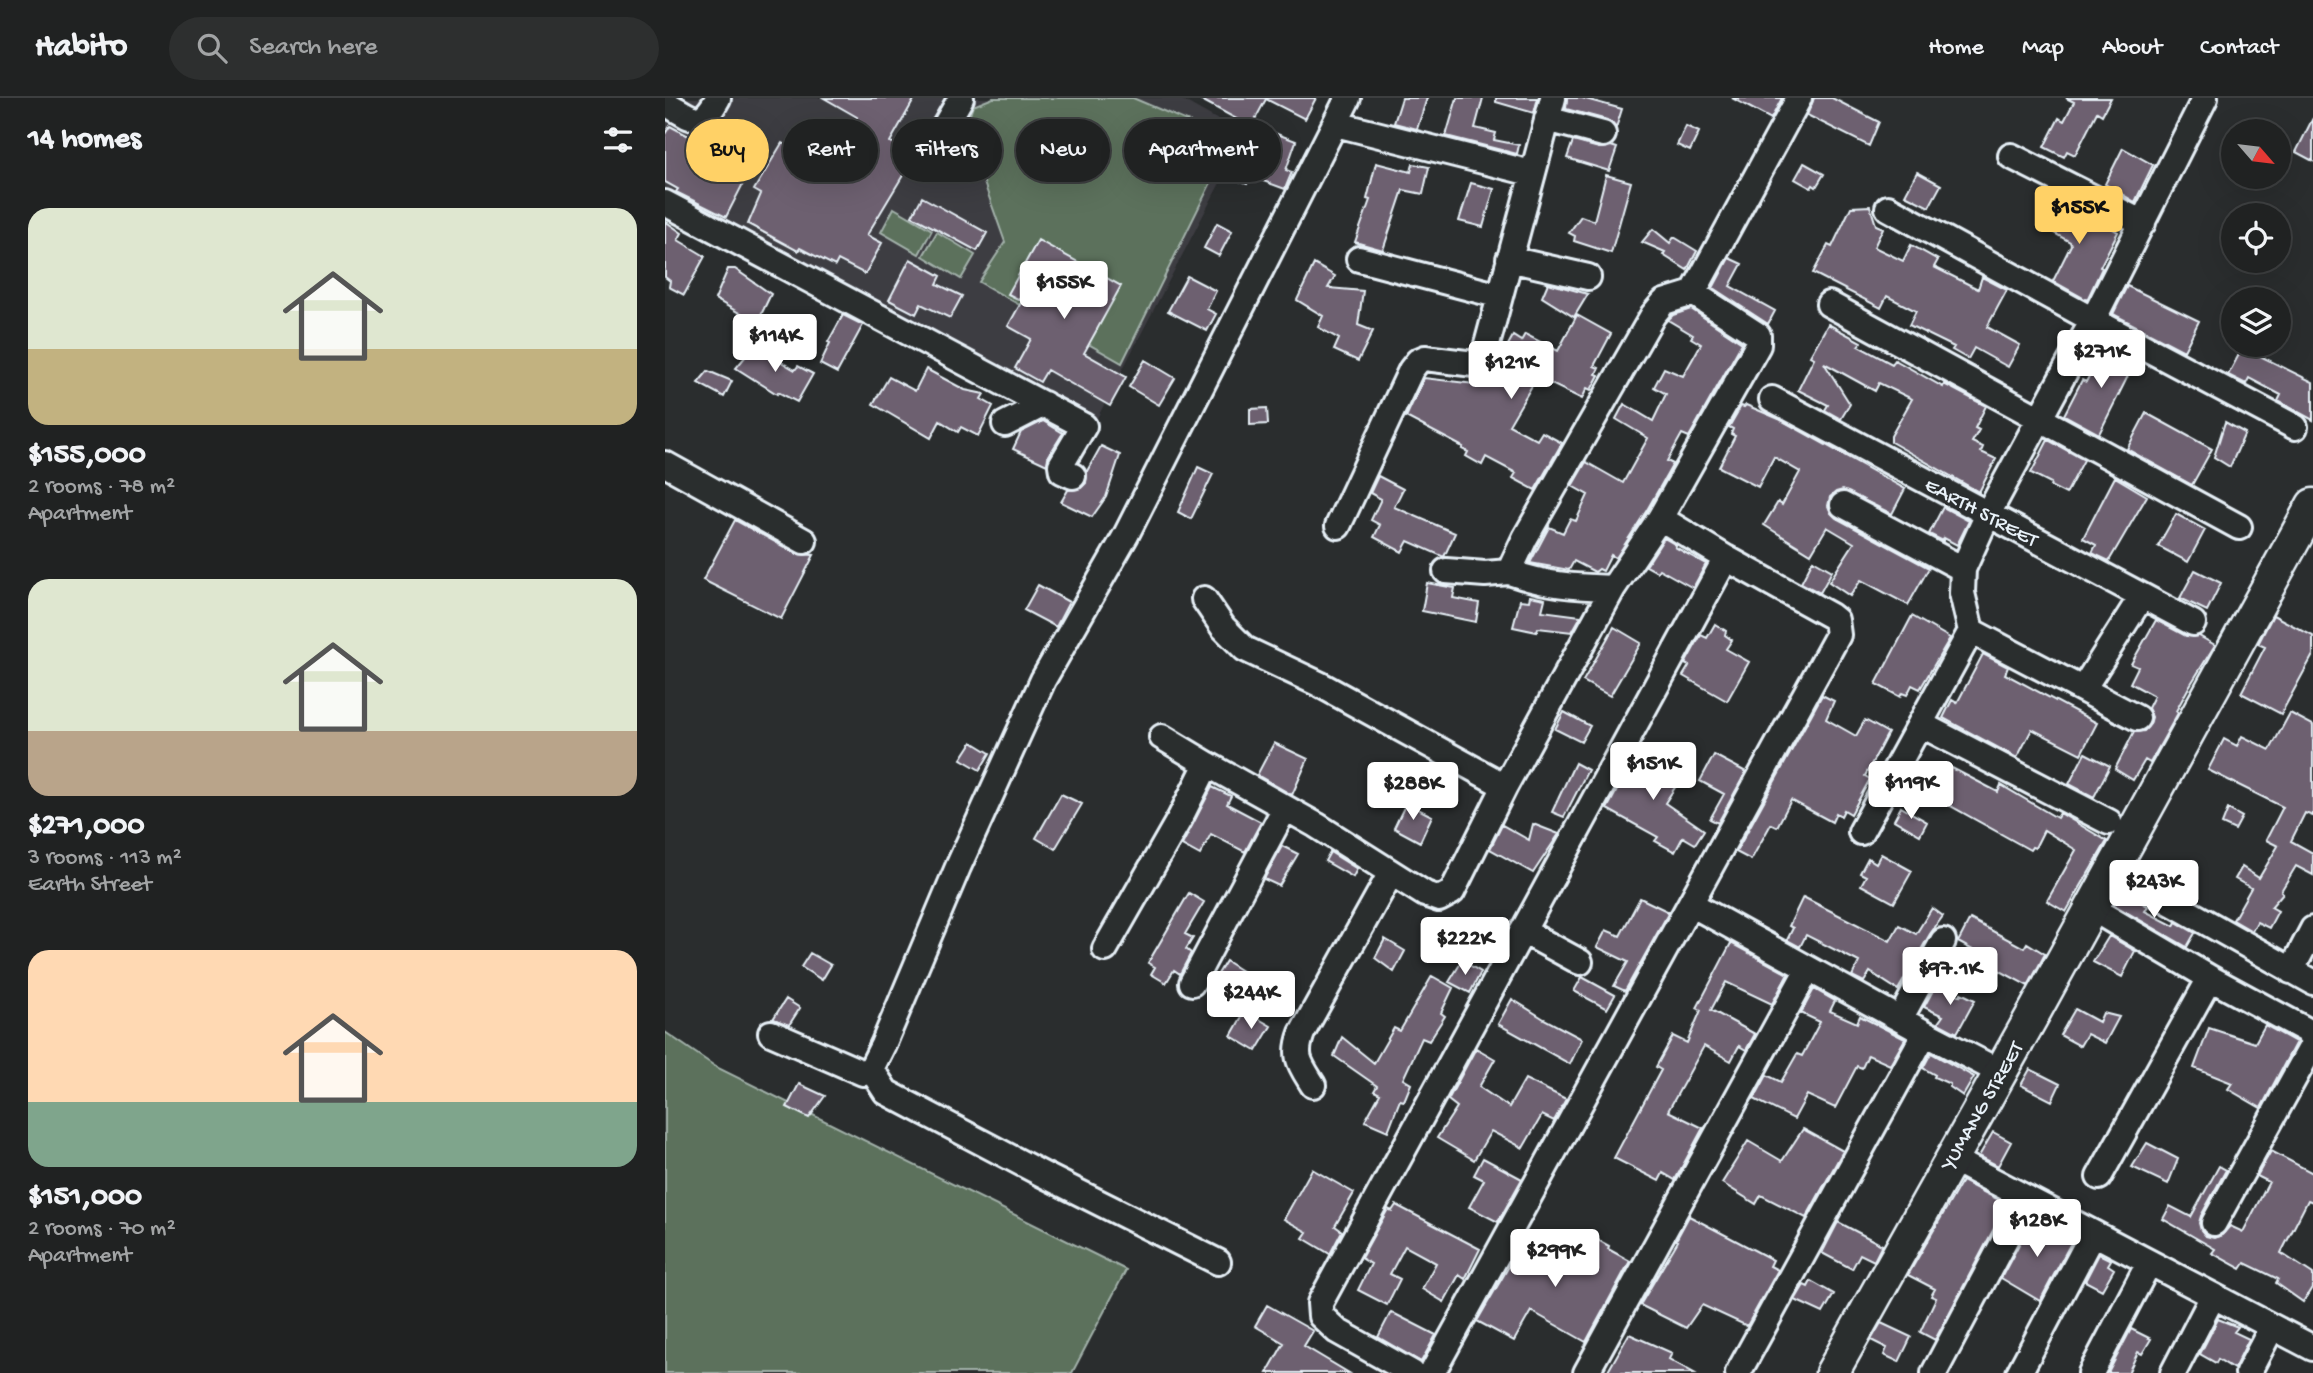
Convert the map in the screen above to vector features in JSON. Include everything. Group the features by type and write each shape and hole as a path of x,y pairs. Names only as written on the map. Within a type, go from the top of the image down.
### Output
{"main road":[{"name":"YUMANG STREET","path":"1832,1373 2313,505"}],"street":[{"path":"675,103 696,120 709,115 718,98"},
{"path":"949,119 961,98"},
{"path":"771,1033 863,1073 871,1069 1043,680 1126,535 1349,98"},
{"path":"1693,293 1799,98"},
{"path":"1861,832 1971,631 1962,593 1963,569 1988,514 2041,419 2205,98"},
{"path":"1338,526 1411,370 1418,361 1425,358 1474,364 1480,362 1550,109 1603,134"},
{"path":"1336,124 1531,173"},
{"path":"2011,156 2143,223"},
{"path":"665,203 1019,419 1084,426 1061,465 1062,471 1073,476"},
{"path":"1888,208 2092,320 2295,426"},
{"path":"1359,259 1500,296"},
{"path":"1509,259 1588,277"},
{"path":"1162,737 1425,894 1439,899 1446,897 1459,882 1505,786 1613,588 1660,518 1759,339 1753,332 1693,293 1669,299 1659,306 1525,538 1509,572"},
{"path":"1829,304 2239,527"},
{"name":"EARTH STREET","path":"1772,399 2193,623"},
{"path":"665,464 804,541"},
{"path":"1843,505 1963,569"},
{"path":"1432,1373 1838,635 1836,620 1831,616 1660,518"},
{"path":"1412,1373 1330,1325 1321,1316 1320,1303 1726,558"},
{"path":"1445,571 1485,574 1509,572 1564,587 1613,588"},
{"path":"2083,689 2142,596"},
{"path":"1204,600 1223,627 1245,649 1319,684 1505,786"},
{"path":"1971,631 2137,718"},
{"path":"1920,724 2109,822"},
{"path":"1105,948 1180,818 1207,764"},
{"path":"1192,984 1285,808"},
{"path":"2113,870 2313,982"},
{"path":"1313,1085 1297,1059 1302,1032 1391,873"},
{"path":"1691,904 2000,1072"},
{"path":"2091,908 2210,978 2306,1030 2313,1038"},
{"path":"2291,971 2313,929"},
{"path":"1523,931 1580,962"},
{"path":"1900,1019 1943,941"},
{"path":"1586,1373 1808,969"},
{"path":"2099,1177 2210,978"},
{"path":"1738,1373 1925,1033"},
{"path":"2214,1223 2313,1044"},
{"path":"871,1069 886,1092 1218,1262"},
{"path":"1950,1158 2313,1348"},
{"path":"1934,1373 2027,1198"},
{"path":"2019,1373 2093,1233"},
{"path":"2091,1373 2149,1262"},
{"path":"2173,1373 2213,1296"},
{"path":"2248,1373 2272,1327"}],"shaded area":[{"path":"665,98 1179,98 1216,119 1124,119 1124,182 1220,182 1094,424 665,190"}],"green space":[{"path":"993,98 1133,98 1182,119 1124,119 1124,182 1211,182 1122,363 979,282 1005,242 984,182 1002,182 1002,119 968,119 973,106"},
{"path":"894,208 932,230 919,254 881,232"},
{"path":"937,232 975,255 961,279 923,256"},
{"path":"665,1032 716,1067 1126,1270 1072,1373 665,1373"}],"building":[{"path":"824,98 915,98 903,119 892,119 892,182 899,182 867,235 882,243 865,274 838,260 835,266 800,248 798,251 748,224 761,194 754,190 759,182 769,182 769,165 782,143 783,182 878,182 878,119 856,119 857,117"},
{"path":"1198,98 1316,98 1305,119 1266,99 1255,119 1236,119"},
{"path":"1402,98 1427,98 1417,129 1394,123"},
{"path":"1457,98 1483,98 1475,128 1496,133 1494,140 1519,145 1517,154 1446,136"},
{"path":"1496,98 1538,98 1534,113 1496,102"},
{"path":"1567,98 1582,98 1622,109 1616,128 1607,120 1566,109"},
{"path":"1732,98 1782,98 1771,119"},
{"path":"1814,98 1832,98 1879,122 1869,146 1807,115"},
{"path":"2066,98 2111,98 2102,115 2097,112 2075,155 2067,151 2064,157 2044,147 2059,118 2064,121 2074,102"},
{"path":"2313,118 2313,161 2296,152"},
{"path":"670,126 686,135 686,182 744,182 726,217 676,192 678,189 665,182 665,134"},
{"path":"1686,126 1699,132 1690,151 1677,145"},
{"path":"1281,135 1296,141 1286,170 1292,172 1285,189 1266,182 1281,182"},
{"path":"1573,141 1599,148 1617,148 1609,171 1567,158"},
{"path":"2123,148 2153,165 2135,202 2105,184"},
{"path":"1376,163 1411,172 1413,164 1429,167 1423,194 1403,190 1383,250 1355,242 1370,200 1367,199"},
{"path":"1804,163 1824,174 1816,187 1813,185 1811,188 1795,179"},
{"path":"1917,172 1941,185 1929,207 1905,195"},
{"path":"1606,175 1631,182 1611,253 1574,241 1575,236 1569,233 1581,216 1594,221"},
{"path":"1471,183 1494,189 1483,227 1459,221"},
{"path":"2055,196 2118,232 2087,300 2053,281 2071,245 2040,225"},
{"path":"922,197 987,233 977,251 912,216"},
{"path":"1870,206 1876,225 1883,228 1874,247 1903,261 1911,245 1938,260 1934,267 1978,289 1982,277 2007,290 1987,327 2020,345 2008,367 1974,348 1968,359 1952,350 1954,347 1909,325 1916,311 1887,296 1881,308 1813,273 1828,245 1832,247 1851,207"},
{"path":"665,221 682,233 678,240 705,256 684,295 669,287 670,281 665,277"},
{"path":"1217,223 1232,231 1219,256 1204,248"},
{"path":"1653,229 1670,243 1674,237 1697,251 1687,270 1663,255 1665,252 1642,242"},
{"path":"1038,240 1121,286 1084,353 1126,377 1110,406 1047,370 1040,382 1015,368 1031,339 1008,326 1022,301 1008,294"},
{"path":"1729,258 1742,264 1730,286 1775,311 1768,324 1713,288"},
{"path":"910,259 941,276 937,284 962,296 950,318 921,304 916,314 889,300"},
{"path":"1314,264 1335,276 1328,288 1363,291 1358,325 1373,331 1358,361 1334,350 1339,339 1318,327 1323,316 1297,300"},
{"path":"728,269 735,269 771,294 757,323 715,299"},
{"path":"1187,276 1216,291 1207,309 1216,314 1207,331 1168,311"},
{"path":"1548,283 1588,294 1574,317 1542,297"},
{"path":"2127,286 2199,321 2184,351 2113,314"},
{"path":"1691,309 1742,343 1689,437 1682,434 1667,461 1673,464 1647,510 1616,558 1611,555 1603,571 1599,569 1595,572 1574,561 1569,570 1530,563 1549,527 1563,533 1570,519 1576,521 1588,495 1572,486 1586,462 1623,483 1648,438 1616,419 1624,404 1653,421 1666,394 1654,387 1664,368 1683,376 1701,344 1691,338 1693,335 1668,320 1673,315"},
{"path":"843,315 863,325 837,373 820,364 830,343 828,342"},
{"path":"1577,315 1611,334 1594,366 1599,368 1596,374 1599,375 1591,390 1587,388 1582,399 1537,377 1509,425 1537,440 1542,432 1562,443 1535,490 1513,478 1516,473 1486,457 1482,465 1466,456 1468,452 1462,449 1463,447 1406,417 1424,378 1492,386 1507,359 1502,356 1513,336 1521,341 1525,334 1558,351"},
{"path":"1828,324 1861,342 1858,346 1892,364 1895,360 1943,387 1944,384 1986,406 1975,428 1979,430 1972,442 1983,447 1981,452 1996,459 1979,492 1891,442 1891,436 1912,399 1879,383 1875,391 1824,363 1850,404 1841,419 1825,410 1828,405 1798,390 1814,358 1810,356"},
{"path":"2106,344 2136,360 2099,434 2064,415 2082,380 2086,382"},
{"path":"754,346 795,370 798,366 813,374 797,402 778,392 777,394 736,368"},
{"path":"2238,357 2262,357 2313,382 2313,420 2278,401 2281,395 2249,378 2246,384 2228,375"},
{"path":"1145,360 1175,378 1159,405 1129,387"},
{"path":"926,369 965,390 984,394 981,399 993,406 978,436 961,427 958,432 940,421 931,438 873,404 889,377 915,391"},
{"path":"708,371 732,381 724,397 698,383"},
{"path":"1746,405 1779,419 1905,489 1892,514 1843,490 1830,497 1828,506 1836,518 1929,568 1908,605 1861,580 1850,596 1829,582 1854,543 1827,527 1811,554 1764,525 1778,502 1782,505 1800,472 1774,457 1758,487 1719,467 1735,436 1731,434 1733,429 1729,427 1741,406"},
{"path":"1267,408 1268,424 1250,425 1250,409"},
{"path":"2146,413 2212,449 2192,485 2127,449"},
{"path":"1043,421 1063,433 1048,457 1047,465 1013,449 1021,432"},
{"path":"2225,422 2245,433 2230,467 2214,457"},
{"path":"2048,440 2084,460 2066,494 2031,473"},
{"path":"1101,446 1120,455 1106,497 1092,517 1061,502 1068,490 1081,488 1086,483 1087,471"},
{"path":"1198,467 1213,474 1191,519 1178,512"},
{"path":"1378,476 1403,489 1394,507 1455,533 1444,557 1408,541 1402,552 1374,537 1380,525 1371,520 1381,499 1370,493"},
{"path":"2115,477 2147,496 2109,561 2092,553 2096,545 2083,538"},
{"path":"1943,507 1969,521 1957,545 1929,534"},
{"path":"2176,514 2205,530 2188,562 2158,546"},
{"path":"735,520 797,554 814,555 781,619 703,580"},
{"path":"1664,538 1706,564 1693,588 1659,569 1657,572 1646,566"},
{"path":"1813,560 1832,571 1820,593 1801,583"},
{"path":"2195,570 2221,583 2207,611 2180,598"},
{"path":"1427,583 1455,588 1453,598 1479,603 1476,622 1422,611"},
{"path":"1038,585 1069,602 1056,627 1024,610"},
{"path":"1530,596 1545,599 1542,611 1581,616 1572,632 1538,628 1537,632 1513,627 1520,600 1529,601"},
{"path":"2273,615 2313,636 2313,655 2281,714 2241,693 2265,647 2258,644"},
{"path":"1912,616 1950,638 1920,689 1912,685 1907,695 1902,693 1900,697 1876,684"},
{"path":"2156,620 2186,636 2199,636 2215,645 2189,687 2150,763 2145,760 2133,780 2115,769 2134,732 2144,731 2152,717 2148,708 2154,696 2130,683 2138,667 2131,664"},
{"path":"1715,624 1726,631 1725,635 1732,640 1726,649 1749,662 1727,701 1683,676 1689,666 1685,664 1701,635 1707,638"},
{"path":"1614,627 1641,643 1610,696 1583,681"},
{"path":"1983,654 2008,667 2005,674 2097,723 2081,754 2032,729 2017,758 1943,718 1952,700 1957,703"},
{"path":"1822,695 1834,701 1826,719 1856,736 1865,720 1888,733 1865,776 1870,779 1851,814 1844,810 1841,816 1836,813 1832,822 1791,800 1777,827 1771,824 1751,860 1736,852"},
{"path":"1564,712 1590,726 1581,742 1555,729"},
{"path":"2290,713 2313,725 2313,816 2305,813 2291,841 2313,853 2313,875 2296,866 2281,891 2283,893 2271,907 2278,911 2269,928 2257,922 2252,931 2233,920 2251,888 2235,879 2242,867 2259,878 2278,846 2266,840 2283,807 2208,770 2224,739 2237,746 2242,736 2270,750"},
{"path":"972,742 990,753 980,770 961,759"},
{"path":"1274,743 1308,759 1292,795 1257,775"},
{"path":"1640,747 1650,752 1648,755 1683,775 1665,803 1704,830 1695,844 1683,837 1675,852 1655,841 1658,837 1607,809"},
{"path":"2085,753 2110,766 2094,797 2069,784"},
{"path":"1714,755 1746,772 1718,823 1710,819 1724,794 1700,781"},
{"path":"1575,763 1588,770 1564,817 1552,812"},
{"path":"1946,765 1998,792 2001,785 2057,818 2060,813 2107,841 2066,912 2047,901 2076,850 2044,830 2035,848 2030,850 1931,795"},
{"path":"1212,787 1231,796 1227,804 1261,822 1245,852 1211,834 1200,855 1182,845"},
{"path":"1061,794 1082,804 1055,849 1036,838"},
{"path":"1406,803 1432,816 1420,842 1394,828"},
{"path":"1901,807 1927,822 1920,835 1894,820"},
{"path":"2228,809 2242,817 2235,830 2222,824"},
{"path":"1533,824 1559,834 1533,873 1490,849 1502,825 1529,840"},
{"path":"1282,846 1298,854 1279,886 1264,879"},
{"path":"1330,852 1357,869 1353,877 1325,861"},
{"path":"1881,854 1912,871 1894,903 1861,885 1866,876 1860,873 1868,858 1876,863"},
{"path":"2121,892 2148,906 2145,911 2174,926 2176,922 2195,933 2187,947 2114,905"},
{"path":"1189,893 1204,902 1185,934 1193,938 1186,949 1191,953 1180,974 1174,970 1166,983 1151,974 1155,967 1148,963"},
{"path":"1803,897 1890,941 1899,925 1916,934 1932,908 1943,916 1898,990 1870,972 1864,982 1852,976 1859,962 1806,935 1800,947 1787,940 1793,928 1789,926"},
{"path":"1640,898 1669,912 1625,991 1614,986 1628,962 1597,947 1606,930 1620,936"},
{"path":"1970,919 2024,948 2027,943 2045,954 2028,986 1978,959 1980,954 1958,942"},
{"path":"2109,936 2135,951 2122,977 2093,962"},
{"path":"1385,939 1405,951 1394,972 1375,958"},
{"path":"1731,943 1788,974 1772,1004 1726,982 1711,1010 1755,1034 1746,1050 1739,1046 1731,1061 1704,1046 1668,1111 1703,1128 1675,1180 1663,1173 1659,1181 1614,1158 1661,1070 1656,1067 1673,1036 1687,1043 1701,1010 1697,1008"},
{"path":"810,953 831,965 822,980 801,967"},
{"path":"1226,961 1253,978 1237,1003 1210,987"},
{"path":"1462,961 1481,972 1470,993 1449,982"},
{"path":"1432,976 1453,988 1441,1013 1445,1016 1429,1041 1422,1038 1403,1079 1411,1084 1404,1101 1400,1100 1388,1131 1365,1121 1380,1094 1374,1091 1377,1086 1334,1056 1342,1037 1374,1063 1394,1028 1400,1031"},
{"path":"1582,977 1615,995 1607,1009 1574,991"},
{"path":"1937,983 1960,996 1961,993 1975,1000 1957,1033 1938,1023 1943,1016 1924,1007"},
{"path":"1814,989 1835,1001 1830,1011 1857,1023 1860,1016 1905,1039 1890,1065 1868,1055 1862,1068 1857,1066 1835,1108 1807,1095 1794,1119 1754,1099 1767,1075 1781,1082 1797,1054 1802,1056 1820,1022 1801,1013"},
{"path":"786,999 800,1008 789,1025 773,1019"},
{"path":"1512,999 1582,1039 1570,1064 1498,1024"},
{"path":"2075,1009 2099,1022 2103,1013 2119,1017 2105,1043 2087,1034 2080,1046 2060,1035"},
{"path":"1245,1011 1271,1026 1256,1051 1231,1036"},
{"path":"2265,1025 2296,1042 2261,1108 2228,1089 2232,1083 2194,1068 2209,1028 2255,1043"},
{"path":"1476,1048 1495,1059 1479,1087 1509,1107 1525,1079 1566,1099 1554,1121 1542,1115 1523,1148 1491,1131 1474,1160 1437,1138 1457,1107 1448,1100"},
{"path":"1931,1053 1974,1077 1963,1096 1950,1087 1950,1084 1934,1077 1935,1075 1923,1068"},
{"path":"2030,1069 2060,1084 2052,1101 2021,1085"},
{"path":"799,1084 825,1096 809,1118 787,1107"},
{"path":"1803,1129 1843,1151 1806,1218 1761,1195 1756,1204 1722,1183 1748,1141 1782,1161"},
{"path":"1993,1132 2011,1142 1998,1166 1979,1156"},
{"path":"2147,1143 2178,1159 2168,1184 2132,1167"},
{"path":"2271,1151 2313,1173 2313,1202 2308,1200 2281,1253 2313,1274 2313,1286 2303,1302 2276,1283 2278,1279 2245,1263 2241,1269 2212,1253 2215,1249 2163,1219 2170,1206 2191,1217 2219,1166 2226,1170 2201,1216 2201,1230 2206,1236 2214,1238 2222,1235 2230,1226 2243,1232 2269,1182 2257,1176"},
{"path":"1483,1158 1522,1179 1498,1222 1469,1207 1484,1180 1474,1175"},
{"path":"1312,1169 1354,1193 1335,1226 1342,1231 1330,1254 1303,1238 1307,1232 1284,1219"},
{"path":"1962,1181 2007,1204 1935,1340 1920,1332 1936,1298 1931,1296 1935,1289 1908,1275"},
{"path":"1396,1205 1480,1249 1465,1279 1459,1275 1444,1302 1422,1289 1436,1263 1405,1246 1390,1274 1400,1279 1387,1305 1358,1290 1371,1264 1361,1258 1388,1209 1392,1211"},
{"path":"1689,1216 1773,1260 1770,1266 1778,1270 1747,1326 1702,1305 1686,1328 1640,1305 1678,1241 1676,1240"},
{"path":"2033,1218 2073,1239 2040,1301 2001,1278"},
{"path":"1838,1222 1882,1245 1874,1261 1860,1254 1852,1269 1822,1253"},
{"path":"1587,1234 1630,1261 1586,1342 1531,1311 1514,1341 1477,1321 1526,1237 1572,1262"},
{"path":"2099,1254 2111,1260 2108,1265 2114,1269 2102,1290 2085,1281"},
{"path":"1811,1281 1834,1294 1823,1313 1795,1300 1804,1285 1808,1287"},
{"path":"1267,1305 1313,1331 1304,1346 1349,1373 1267,1373 1284,1343 1255,1326"},
{"path":"1391,1312 1436,1335 1421,1362 1378,1337"},
{"path":"2218,1319 2238,1327 2234,1332 2249,1339 2234,1369 2218,1359 2216,1363 2200,1354"},
{"path":"1881,1323 1911,1337 1899,1362 1884,1355 1887,1348 1871,1340"},
{"path":"2131,1329 2151,1339 2142,1354 2138,1352 2128,1373 2108,1373"},
{"path":"1629,1334 1672,1353 1669,1359 1694,1373 1607,1373"}]}
